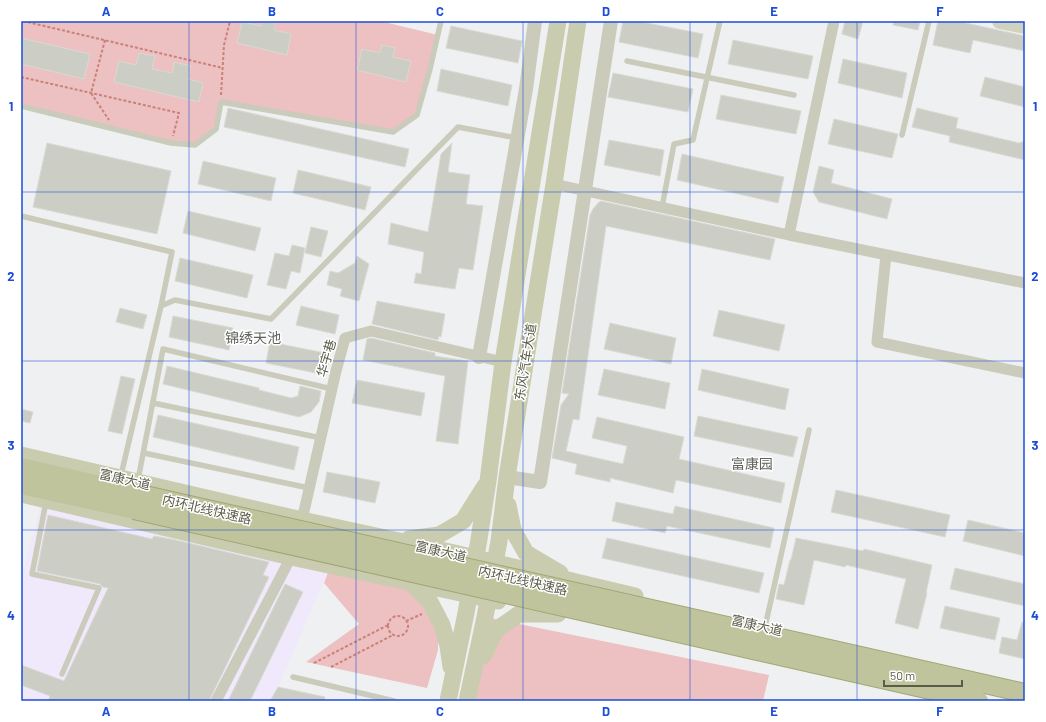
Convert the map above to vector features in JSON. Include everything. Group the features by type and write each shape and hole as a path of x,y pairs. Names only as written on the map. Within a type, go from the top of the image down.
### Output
{"highway":[{"name":"内环北线快速路","path":"21,467 1025,693"},
{"name":"内环北线快速路","path":"21,485 979,701"}],"main road":[{"name":"东风汽车大道","path":"448,701 476,558 488,481 503,362 558,21"},
{"name":"东风汽车大道","path":"467,701 499,541 506,483 554,184 578,21"},
{"path":"1000,21 1025,26"},
{"name":"富康大道","path":"21,455 302,520 476,558 765,627 1025,686"},
{"path":"396,540 439,535 463,521 488,481"},
{"path":"506,483 513,530 526,553 576,582"},
{"path":"21,494 291,557 558,614 945,701"},
{"path":"409,582 430,602 442,625 448,646 453,678"},
{"path":"473,676 496,630 519,614 558,614"}],"street":[{"path":"479,357 518,138 535,21"},
{"path":"506,483 540,482 611,21"},
{"path":"789,235 834,21"},
{"path":"554,184 789,235 1025,283"},
{"path":"886,255 877,342 1025,373"},
{"name":"华宇巷","path":"302,520 345,338 371,332 503,362"},
{"path":"216,701 291,557"}],"lane":[{"path":"21,106 171,143 195,145 216,129 221,102 393,132 417,115 430,70 441,21"},
{"path":"662,207 674,144 693,140 720,21"},
{"path":"902,135 930,21"},
{"path":"627,61 794,95"},
{"path":"161,306 175,300 271,319 458,127 518,138"},
{"path":"21,216 172,252 161,306 120,478"},
{"path":"138,482 163,349 332,389"},
{"path":"153,403 321,438"},
{"path":"765,627 809,430"},
{"path":"144,452 309,488"},
{"path":"46,500 32,574 99,588 62,674"},
{"path":"293,677 394,701"}],"path":[{"path":"23,21 223,68"},
{"path":"221,102 224,45 230,21"},
{"path":"105,40 91,93 115,129"},
{"path":"21,77 179,113 171,143"},
{"path":"394,616 401,617 406,621 408,627 405,633 399,636 393,635 388,630 389,620 394,616"},
{"path":"314,663 388,625"},
{"path":"332,667 393,635"}],"shaded area":[{"path":"21,21 380,21 438,35 417,115 393,132 221,102 216,129 195,145 171,143 21,106"},
{"path":"41,504 331,565 278,687 341,701 21,701 21,580"},
{"path":"331,565 401,580 426,604 438,628 438,650 427,688 306,662 359,624 324,583"},
{"path":"485,617 769,675 763,701 466,701"}],"building":[{"path":"262,21 276,21 274,30 291,34 287,55 237,43 242,22 261,26"},
{"path":"623,21 637,21 703,34 698,58 619,42"},
{"path":"845,21 863,21 858,39 842,34"},
{"path":"894,21 920,21 918,30 893,25"},
{"path":"938,21 957,21 1025,36 1025,51 973,40 970,53 933,45"},
{"path":"451,26 522,41 518,63 446,48"},
{"path":"21,38 90,54 84,79 21,64"},
{"path":"733,40 813,56 808,79 728,64"},
{"path":"382,45 395,48 393,57 411,61 406,82 357,70 362,49 380,53"},
{"path":"139,53 155,56 152,69 172,73 174,62 191,66 188,79 203,83 199,102 114,82 119,61 136,65"},
{"path":"843,59 907,73 902,98 838,83"},
{"path":"441,69 512,85 508,106 437,91"},
{"path":"613,73 693,89 688,112 608,97"},
{"path":"985,77 1025,87 1025,107 980,96"},
{"path":"721,95 801,111 796,134 716,119"},
{"path":"228,108 409,149 405,167 224,127"},
{"path":"917,108 958,118 956,128 1019,143 1025,141 1025,160 949,142 950,136 912,127"},
{"path":"834,119 898,134 892,158 828,144"},
{"path":"609,140 664,150 660,176 604,165"},
{"path":"47,143 171,171 157,234 33,207"},
{"path":"452,143 448,172 470,175 466,204 483,206 473,270 459,268 455,289 414,283 416,273 421,274 424,252 388,244 391,223 428,232 441,154"},
{"path":"682,154 784,177 778,203 677,180"},
{"path":"203,161 276,178 271,201 198,184"},
{"path":"819,166 834,170 831,183 892,199 887,219 819,202 813,192"},
{"path":"298,170 371,187 365,210 293,193"},
{"path":"601,201 775,239 770,260 606,226 579,420 573,419 566,451 623,464 627,446 592,438 597,417 684,437 679,459 785,483 781,503 676,480 673,493 610,478 610,482 575,474 577,464 552,458 561,405 569,394 562,393 590,215 593,209"},
{"path":"188,211 261,228 255,251 183,233"},
{"path":"311,227 328,231 321,257 305,253"},
{"path":"292,245 305,248 300,273 291,271 286,289 267,285 275,253 289,256"},
{"path":"357,256 369,264 359,301 340,296 342,289 327,285 330,271 338,273 355,263"},
{"path":"180,258 253,275 247,298 175,281"},
{"path":"377,301 445,314 441,337 439,336 438,340 372,324"},
{"path":"301,306 339,315 335,334 296,325"},
{"path":"120,308 147,315 143,329 116,322"},
{"path":"719,310 785,325 779,351 713,336"},
{"path":"173,316 233,328 229,350 169,337"},
{"path":"610,323 676,338 671,364 604,349"},
{"path":"371,338 435,353 435,356 468,361 458,444 436,441 445,376 363,360 367,339"},
{"path":"270,342 330,354 326,375 266,363"},
{"path":"167,366 259,388 259,390 291,398 298,396 300,386 321,391 319,402 311,412 299,417 163,384"},
{"path":"604,369 670,383 665,409 598,395"},
{"path":"702,369 789,389 785,410 698,390"},
{"path":"121,376 135,379 122,434 108,431"},
{"path":"357,380 425,393 421,416 352,403"},
{"path":"21,409 33,412 30,423 21,421"},
{"path":"158,415 299,447 294,470 153,437"},
{"path":"698,416 798,437 793,457 694,436"},
{"path":"327,472 380,482 375,503 323,492"},
{"path":"836,490 950,515 945,537 831,512"},
{"path":"616,502 673,514 675,506 774,528 770,548 667,526 665,533 612,521"},
{"path":"48,515 152,539 154,536 176,540 269,562 263,575 269,577 209,701 48,701 50,696 21,685 21,665 64,681 108,588 103,587 100,584 37,571"},
{"path":"968,520 1025,533 1025,556 963,541"},
{"path":"607,538 764,573 759,593 602,558"},
{"path":"796,538 863,551 864,549 932,565 918,629 895,623 906,579 846,565 845,567 814,560 804,605 776,599 779,584 784,585"},
{"path":"955,568 1025,584 1025,606 950,589"},
{"path":"285,584 303,592 250,701 228,701"},
{"path":"945,606 1000,618 995,640 940,628"},
{"path":"1022,622 1025,623 1025,659 999,653 1002,637 1017,640"},
{"path":"278,687 325,697 324,701 270,701"}],"district":[{"name":"锦绣天池","path":"253,338"},
{"name":"富康园","path":"752,464"}]}
